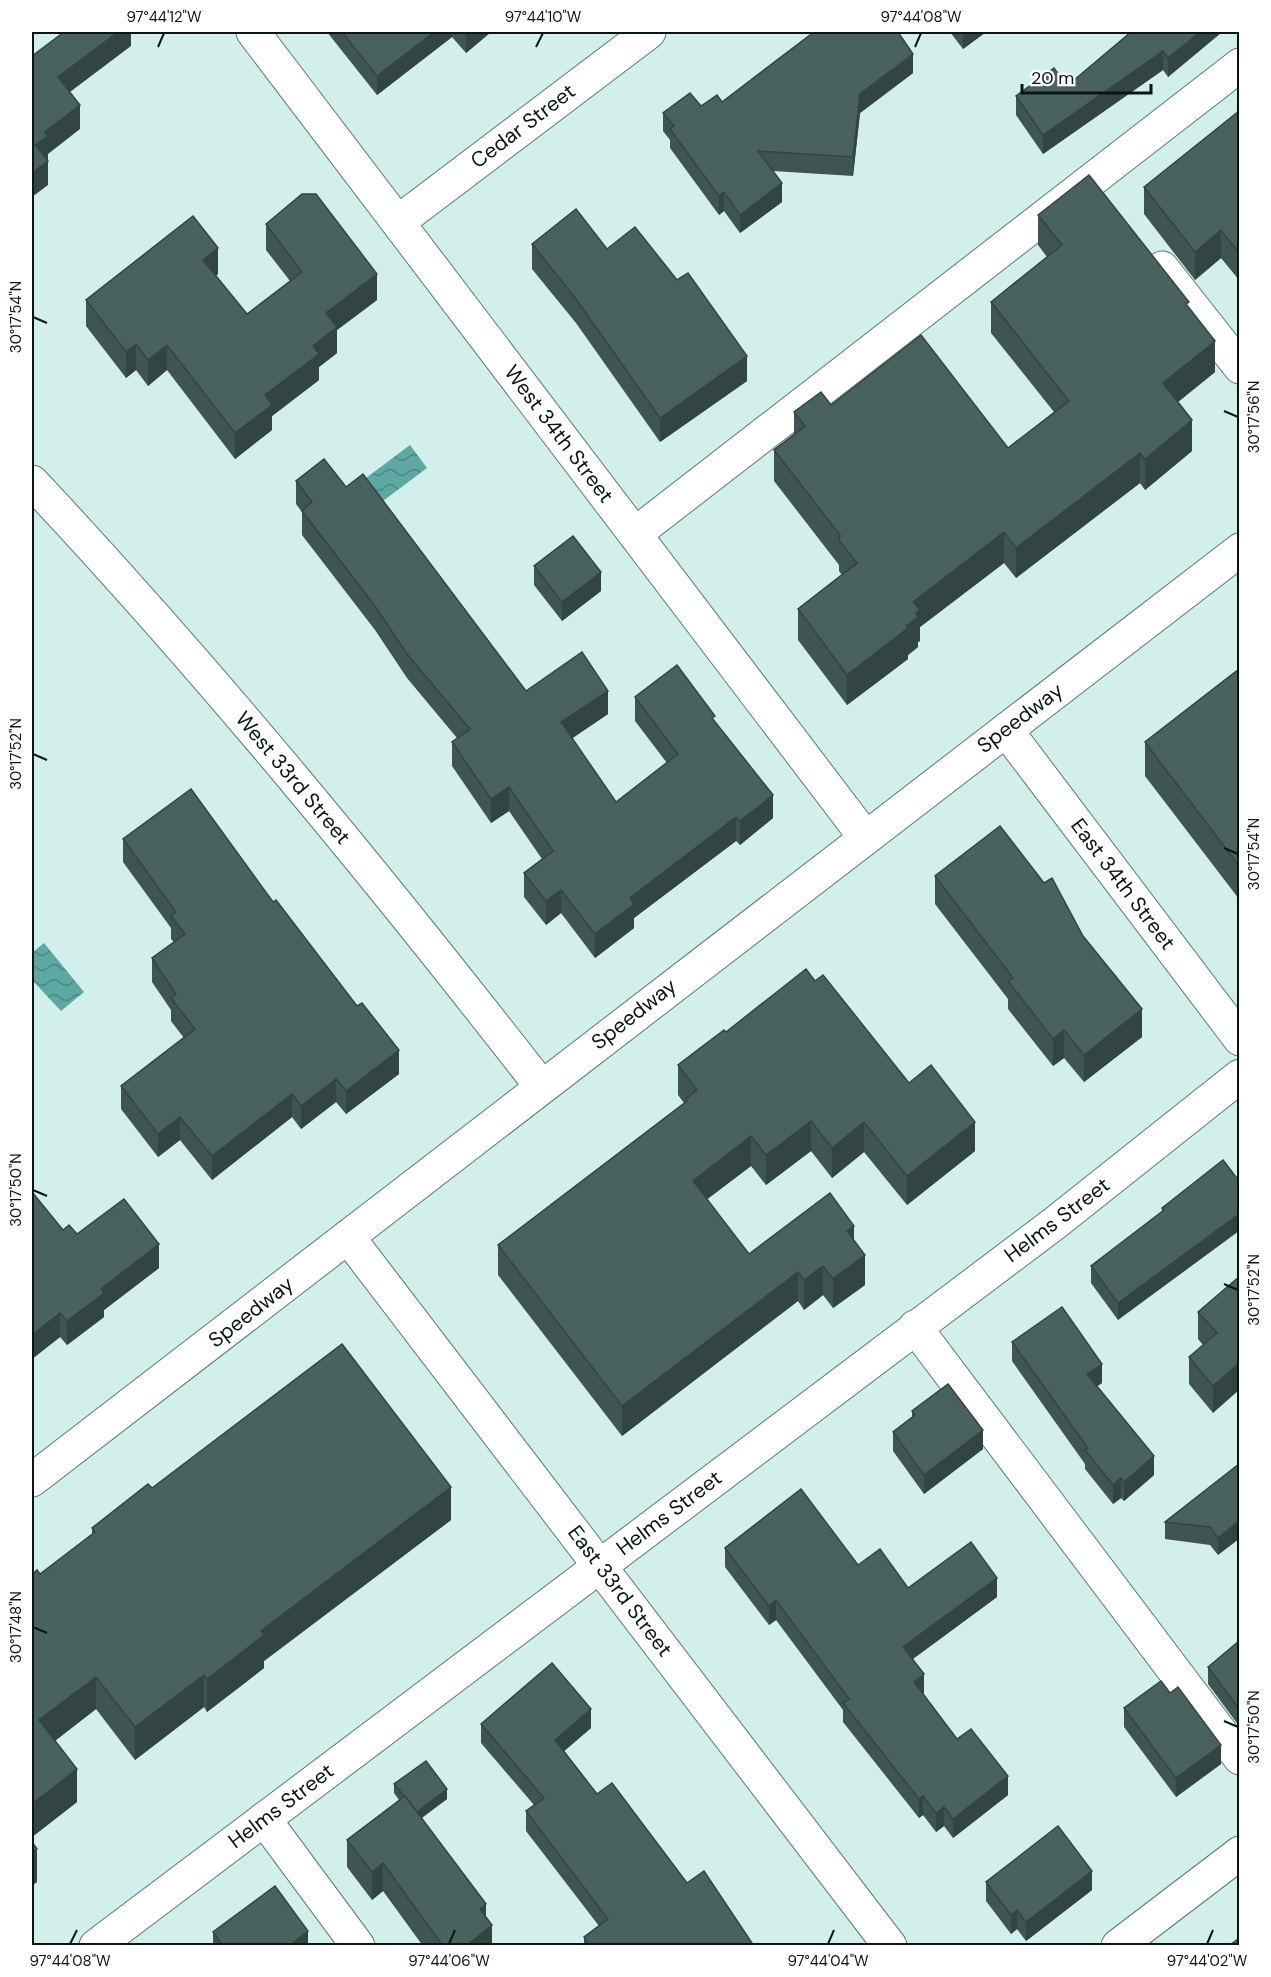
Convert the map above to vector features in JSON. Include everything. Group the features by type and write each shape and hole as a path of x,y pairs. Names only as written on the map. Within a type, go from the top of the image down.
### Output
{"street":[{"name":"West 34th Street","path":"253,32 865,837"},
{"name":"Cedar Street","path":"398,222 649,32"},
{"path":"635,534 1239,65"},
{"path":"1092,179 1114,207"},
{"path":"1143,245 1239,367"},
{"name":"West 33rd Street","path":"32,482 117,572 261,739 541,1086"},
{"name":"Speedway","path":"32,1480 1239,550"},
{"name":"East 34th Street","path":"1006,730 1239,1039"},
{"name":"Helms Street","path":"96,1946 1101,1187 1239,1076"},
{"name":"East 33rd Street","path":"348,1237 890,1946"},
{"path":"915,1328 1239,1758"},
{"path":"264,1819 358,1946"},
{"path":"1118,1946 1239,1853"}],"water":[{"path":"410,445 427,468 379,504 362,481"},
{"path":"44,943 84,992 61,1011 32,980 32,953"}],"building":[{"path":"64,32 118,32 58,77 80,105 45,132 48,136 35,145 48,161 32,173 32,56"},
{"path":"342,32 434,32 377,76"},
{"path":"814,32 898,32 913,54 860,94 853,157 758,151 782,183 740,215 724,192 719,196 670,129 674,126 663,113 690,93 701,106 717,95 722,102"},
{"path":"1131,32 1200,32 1168,58 1163,51 1043,135 1016,96 1054,68 1067,86"},
{"path":"1239,111 1239,253 1221,230 1195,252 1144,187"},
{"path":"1089,175 1189,302 1186,304 1215,341 1163,383 1192,420 1145,459 1140,453 1016,548 1004,532 913,602 920,610 916,613 918,617 906,626 908,628 847,675 798,609 857,563 839,540 840,535 774,450 805,426 794,412 821,392 831,405 921,335 1008,448 1069,401 991,302 1062,245 1038,215"},
{"path":"302,194 316,194 377,274 326,313 337,327 313,346 319,354 265,395 272,405 235,433 167,345 148,360 136,344 126,352 86,300 193,216 218,248 203,260 247,314 302,272 266,224"},
{"path":"576,209 607,249 635,227 677,280 688,273 747,356 660,418 576,299 532,244"},
{"path":"324,459 346,487 363,474 526,691 582,652 608,691 561,722 616,802 678,754 635,697 677,665 715,716 712,718 773,795 740,821 736,817 630,898 634,904 595,934 561,890 546,901 524,873 553,851 509,787 491,799 452,742 470,729 407,654 375,606 302,511 312,502 296,481"},
{"path":"573,536 601,572 562,602 534,566"},
{"path":"1239,669 1239,866 1145,742"},
{"path":"191,789 273,902 276,900 357,1006 362,1003 399,1050 346,1091 336,1079 301,1106 292,1094 212,1156 180,1117 158,1134 121,1086 195,1029 171,998 176,994 152,958 185,934 171,916 176,912 123,839"},
{"path":"1000,826 1044,883 1052,878 1083,936 1142,1009 1084,1055 1064,1030 1053,1039 1008,981 1013,978 935,876"},
{"path":"806,969 815,981 823,975 909,1083 931,1065 975,1122 907,1176 864,1122 832,1148 811,1121 766,1155 751,1136 693,1181 749,1254 830,1193 854,1226 847,1231 865,1255 833,1279 823,1266 804,1280 798,1272 622,1406 498,1245 687,1101 686,1099 697,1090 678,1065 724,1030 726,1032"},
{"path":"1223,1160 1239,1181 1239,1214 1118,1303 1091,1266 1164,1210 1162,1208"},
{"path":"32,1192 63,1230 69,1225 77,1234 124,1199 159,1244 101,1289 104,1293 67,1321 60,1313 32,1335"},
{"path":"1239,1277 1239,1363 1213,1386 1189,1357 1217,1333 1198,1312"},
{"path":"1062,1307 1102,1364 1087,1374 1154,1456 1124,1482 1121,1478 1113,1485 1085,1450 1088,1448 1012,1342"},
{"path":"342,1344 451,1487 261,1631 264,1635 207,1679 204,1675 135,1727 96,1677 39,1720 77,1769 32,1804 32,1575 37,1570 40,1574 95,1532 92,1528 148,1484 152,1488"},
{"path":"948,1384 983,1430 924,1475 893,1432 915,1415 912,1411"},
{"path":"1239,1464 1239,1521 1218,1538 1210,1527 1165,1522"},
{"path":"801,1489 858,1565 880,1549 908,1588 971,1542 997,1578 903,1647 924,1674 914,1682 957,1739 971,1729 1008,1776 953,1819 944,1807 936,1813 923,1796 919,1799 843,1703 849,1699 776,1600 769,1606 725,1548"},
{"path":"1239,1641 1239,1709 1208,1667"},
{"path":"552,1663 591,1709 555,1740 597,1794 612,1783 687,1883 704,1871 754,1946 588,1946 584,1937 608,1919 526,1811 544,1798 481,1724"},
{"path":"1161,1681 1170,1693 1178,1687 1221,1745 1176,1778 1124,1708"},
{"path":"426,1761 447,1789 417,1812 394,1784"},
{"path":"405,1796 486,1904 480,1909 492,1925 466,1946 443,1946 383,1863 372,1872 347,1840"},
{"path":"1058,1826 1092,1871 1026,1922 1017,1910 1011,1915 986,1882"},
{"path":"32,1842 37,1849 32,1854"},
{"path":"275,1886 308,1931 289,1946 223,1946 213,1932"},
{"path":"1239,1938 1239,1946 1229,1946"}]}
